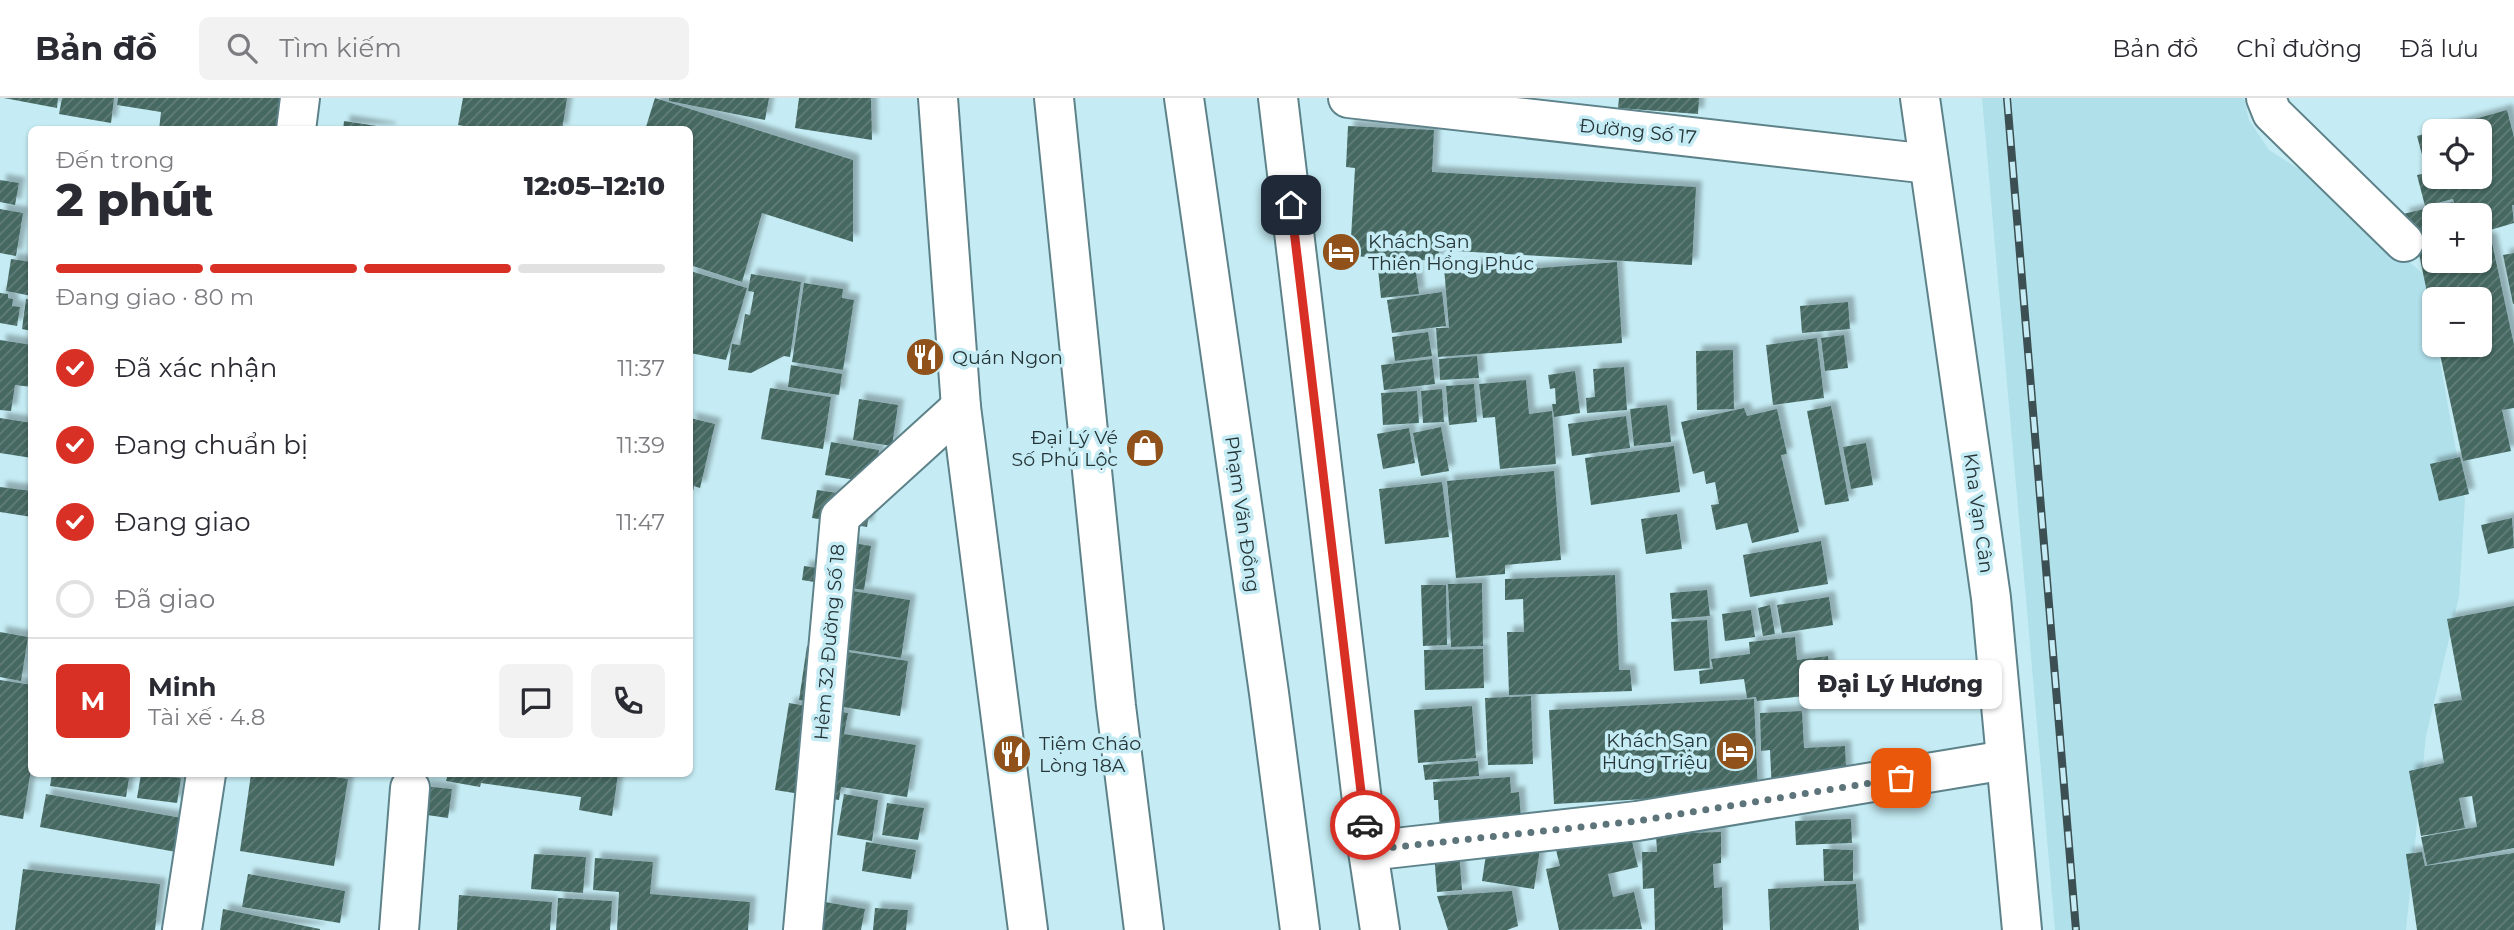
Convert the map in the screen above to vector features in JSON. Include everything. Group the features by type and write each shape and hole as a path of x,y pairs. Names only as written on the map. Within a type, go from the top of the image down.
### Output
{"main road":[{"path":"296,126 300,98"},
{"path":"938,98 961,407 1028,930"},
{"path":"1054,98 1116,706 1144,930"},
{"name":"Phạm Văn Đồng","path":"1184,98 1300,930"},
{"path":"1278,98 1368,850 1380,930"},
{"name":"Đường Số 17","path":"1348,98 1929,163"},
{"name":"Kha Vạn Cân","path":"1920,98 1991,598 2022,930"},
{"path":"2266,98 2272,113 2404,242"},
{"name":"Hẻm 32 Đường Số 18","path":"803,930 840,517 961,407"},
{"path":"1368,850 1637,821 2006,760"},
{"path":"182,930 206,777"},
{"path":"399,930 410,788"}],"shaded area":[{"path":"1982,98 2244,98 2249,120 2269,150 2328,187 2425,276 2427,287 2422,287 2422,357 2439,357 2465,500 2459,597 2426,736 2406,930 2055,930"}],"building":[{"path":"4,98 58,98 57,108"},
{"path":"62,98 114,98 111,123 59,114"},
{"path":"118,98 291,100 287,126 159,126 161,112 117,105"},
{"path":"463,98 567,98 563,126 458,125"},
{"path":"655,98 853,160 853,242 762,213 742,282 693,266 693,126 646,126"},
{"path":"669,98 769,98 765,120 669,101"},
{"path":"799,98 871,98 872,140 795,128"},
{"path":"1619,98 1699,98 1698,114 1618,108"},
{"path":"2507,110 2514,137 2514,223 2492,229 2492,203 2454,203 2453,199 2424,203 2417,175 2422,174 2422,189 2492,189 2492,119 2475,119"},
{"path":"344,121 377,126 343,126"},
{"path":"1348,126 1434,130 1432,172 1696,187 1692,265 1439,250 1438,261 1350,256 1355,168 1346,167"},
{"path":"2422,135 2422,154 2417,136"},
{"path":"0,180 19,183 15,205 0,202"},
{"path":"0,209 23,213 16,256 0,253"},
{"path":"2422,209 2422,268 2419,254 2412,256 2403,214"},
{"path":"2492,243 2514,345 2514,408 2502,410 2511,451 2463,461 2441,357 2492,357 2492,287 2426,287 2423,273 2492,273"},
{"path":"2514,253 2514,304 2513,304 2503,255"},
{"path":"11,259 28,261 28,295 6,291"},
{"path":"1617,262 1622,343 1438,357 1436,328 1449,328 1444,267 1499,263 1500,271"},
{"path":"1415,265 1419,294 1381,298 1378,269"},
{"path":"693,272 747,288 726,360 693,354"},
{"path":"751,274 801,282 790,357 784,356 751,373 728,370 732,344 740,345 745,314 750,315 754,292 748,291"},
{"path":"804,283 843,289 842,298 854,300 843,370 792,362"},
{"path":"1442,292 1446,326 1392,333 1387,300"},
{"path":"0,293 8,294 8,298 13,299 12,306 20,307 17,326 0,323"},
{"path":"26,299 28,299 28,330 22,329"},
{"path":"1848,302 1850,329 1802,333 1800,306"},
{"path":"1428,332 1432,356 1395,361 1392,337"},
{"path":"1844,335 1848,368 1825,371 1821,338"},
{"path":"1817,338 1824,398 1773,405 1766,345"},
{"path":"0,340 28,344 28,387 15,385 11,411 0,410"},
{"path":"1733,350 1734,409 1697,410 1696,351"},
{"path":"1477,356 1479,378 1440,380 1439,359"},
{"path":"1432,359 1435,384 1384,390 1381,365"},
{"path":"791,365 842,374 839,395 788,387"},
{"path":"1624,367 1627,410 1587,413 1586,398 1595,397 1593,369"},
{"path":"1575,371 1580,413 1554,417 1552,404 1556,404 1555,388 1550,389 1548,375"},
{"path":"1526,380 1529,414 1552,411 1556,464 1500,469 1495,417 1483,418 1479,384"},
{"path":"1474,384 1477,422 1449,425 1446,386"},
{"path":"770,388 831,397 823,449 761,439"},
{"path":"1442,389 1444,422 1423,423 1421,391"},
{"path":"1417,391 1419,423 1383,425 1381,393"},
{"path":"859,399 898,405 892,446 853,440"},
{"path":"1667,405 1671,442 1634,446 1630,409"},
{"path":"1831,406 1849,501 1825,505 1807,411"},
{"path":"1744,408 1747,416 1777,409 1787,454 1781,455 1799,532 1752,543 1747,523 1716,530 1711,505 1719,504 1715,482 1706,484 1704,471 1693,474 1681,422"},
{"path":"1626,416 1630,448 1572,456 1568,424"},
{"path":"0,418 28,422 28,457 0,453"},
{"path":"693,419 715,424 700,488 694,486 693,491"},
{"path":"1441,427 1449,471 1421,476 1413,433"},
{"path":"1409,428 1415,463 1383,469 1377,434"},
{"path":"831,442 879,450 874,483 825,475"},
{"path":"1866,443 1873,485 1851,489 1843,447"},
{"path":"1674,446 1680,492 1591,505 1585,458"},
{"path":"2460,457 2469,494 2439,501 2430,464"},
{"path":"1554,471 1561,560 1505,565 1505,574 1456,578 1447,481"},
{"path":"1442,482 1449,537 1385,544 1379,489"},
{"path":"0,487 28,490 28,516 0,512"},
{"path":"817,490 872,498 867,527 812,518"},
{"path":"1677,514 1682,549 1646,554 1641,519"},
{"path":"2512,518 2514,548 2488,554 2481,525"},
{"path":"823,538 871,546 864,590 802,580 804,566 818,568"},
{"path":"1821,541 1828,584 1750,597 1743,555"},
{"path":"1615,575 1619,670 1630,670 1632,691 1509,695 1507,632 1524,632 1523,599 1505,600 1505,579"},
{"path":"1482,583 1483,646 1451,647 1448,584"},
{"path":"1421,585 1446,585 1447,645 1423,646"},
{"path":"827,587 910,600 901,658 817,645"},
{"path":"1707,590 1710,616 1672,619 1670,593"},
{"path":"1829,597 1833,625 1782,633 1777,605"},
{"path":"1770,605 1775,634 1763,636 1758,608"},
{"path":"2514,606 2514,848 2427,865 2421,837 2477,827 2472,796 2459,798 2465,828 2421,836 2409,771 2444,763 2434,704 2462,700 2447,619"},
{"path":"1751,610 1755,637 1725,641 1722,614"},
{"path":"1707,620 1710,668 1674,671 1671,622"},
{"path":"0,632 28,637 21,681 0,677"},
{"path":"1795,637 1797,660 1828,656 1832,693 1757,701 1756,697 1747,698 1744,679 1700,684 1699,671 1713,669 1711,659 1750,654 1749,642"},
{"path":"807,646 908,661 900,716 799,700"},
{"path":"1483,649 1484,688 1425,690 1424,650"},
{"path":"0,680 28,684 30,777 23,819 0,815"},
{"path":"1531,696 1533,764 1488,765 1485,698"},
{"path":"1754,699 1758,793 1554,804 1549,710"},
{"path":"789,703 848,713 844,734 916,745 907,797 841,787 839,800 775,790"},
{"path":"1472,706 1476,758 1418,763 1414,710"},
{"path":"1802,711 1804,748 1845,746 1847,789 1772,793 1770,750 1761,751 1760,713"},
{"path":"1478,761 1479,776 1425,780 1423,765"},
{"path":"52,777 129,778 126,797 50,786"},
{"path":"140,777 181,778 177,803 137,798"},
{"path":"251,777 348,779 334,866 240,851"},
{"path":"447,777 618,777 612,816 579,810 581,797 481,783 480,787 446,781"},
{"path":"1510,777 1511,793 1519,792 1521,819 1440,832 1438,800 1434,800 1433,782"},
{"path":"423,786 452,789 448,818 420,814"},
{"path":"46,794 193,820 187,854 40,827"},
{"path":"844,794 878,800 872,841 837,835"},
{"path":"887,803 924,808 918,840 882,835"},
{"path":"1851,819 1852,843 1796,845 1795,821"},
{"path":"1721,832 1721,863 1713,864 1714,888 1722,887 1723,930 1655,930 1654,888 1643,889 1642,852 1657,852 1656,834"},
{"path":"1630,833 1638,867 1608,874 1613,897 1634,892 1642,929 1559,930 1546,869 1560,866 1556,850"},
{"path":"1488,841 1540,849 1534,889 1482,881"},
{"path":"866,842 916,850 911,879 862,871"},
{"path":"1823,849 1853,850 1853,881 1824,881"},
{"path":"1459,851 1462,890 1437,892 1434,853"},
{"path":"2422,852 2425,866 2514,853 2514,930 2417,930 2406,854"},
{"path":"534,854 586,857 583,893 531,889"},
{"path":"595,858 653,862 650,894 750,902 748,930 617,930 619,892 593,890"},
{"path":"23,869 160,884 155,930 15,930"},
{"path":"248,874 345,891 340,923 242,907"},
{"path":"1856,884 1859,930 1770,930 1768,889"},
{"path":"1512,891 1518,926 1507,930 1448,930 1437,896"},
{"path":"459,895 552,902 550,930 457,930"},
{"path":"558,898 612,901 610,930 556,930"},
{"path":"825,902 865,909 861,930 820,930"},
{"path":"875,908 908,910 906,930 873,930"},
{"path":"223,909 320,929 320,930 220,930"}],"railway":[{"path":"2007,98 2076,930"}],"way so far":[{"path":"1365,825 1368,850 1637,821 1901,778"}],"place":[{"name":"Khách Sạn Thiên Hồng Phúc","path":"1341,252"},
{"name":"Quán Ngon","path":"925,357"},
{"name":"Đại Lý Vé Số Phú Lộc","path":"1145,448"},
{"name":"Khách Sạn Hưng Triệu","path":"1735,751"},
{"name":"Tiệm Cháo Lòng 18A","path":"1012,754"},
{"name":"Đại Lý Hương","path":"1901,778"}],"route":[{"path":"1291,205 1365,825"}]}
